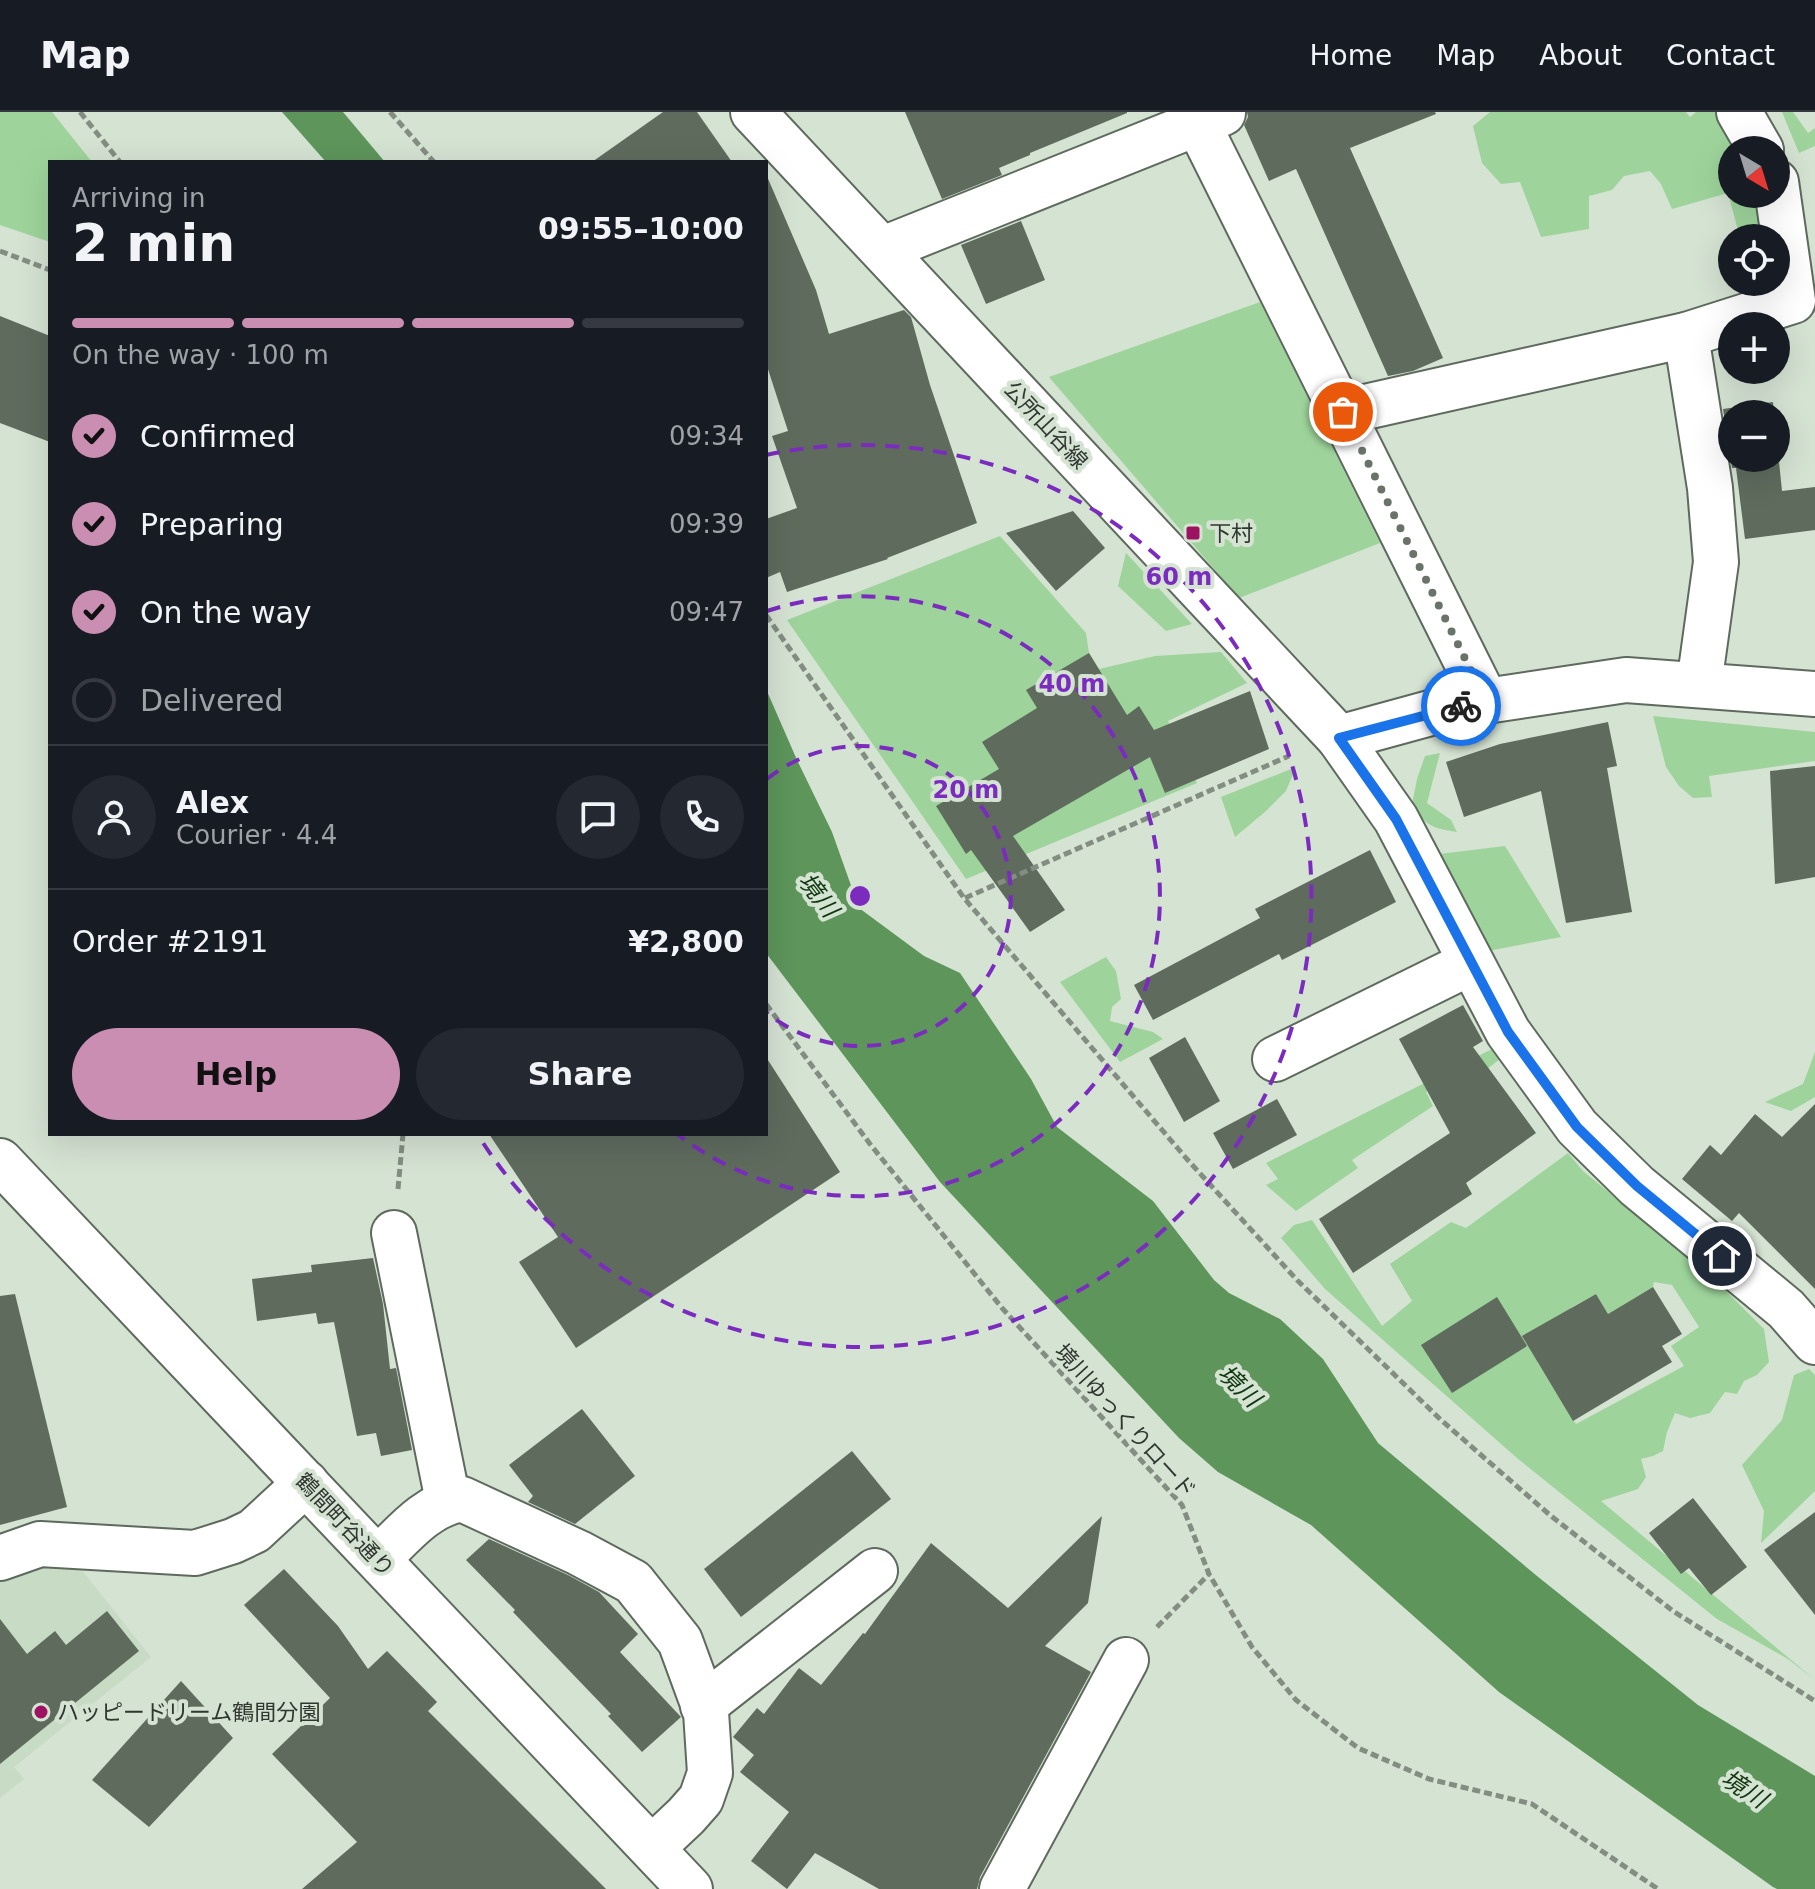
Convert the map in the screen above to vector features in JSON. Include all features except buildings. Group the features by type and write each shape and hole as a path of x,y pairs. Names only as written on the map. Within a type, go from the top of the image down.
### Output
{"street":[{"name":"公所山谷線","path":"753,112 1339,738 1396,819 1508,1032 1577,1127 1637,1186 1786,1309 1815,1342"},
{"path":"1739,112 1753,136"},
{"path":"883,249 1205,116 1343,412 1486,701"},
{"path":"1343,412 1686,335 1804,298 1782,208"},
{"path":"1686,335 1710,488 1716,562 1699,685"},
{"path":"1339,738 1486,701 1626,680 1815,694"},
{"path":"1275,1059 1470,963"},
{"name":"鶴間町谷通り","path":"0,1161 690,1889"},
{"path":"394,1233 448,1501"},
{"path":"0,1558 40,1544 195,1553 254,1531 306,1483"},
{"path":"378,1559 425,1514 448,1501 462,1499 579,1553 633,1582 680,1641 706,1712 710,1773 701,1799 652,1848"},
{"path":"703,1706 875,1571"},
{"path":"1002,1889 1126,1660"}],"path":[{"path":"80,112 118,160"},
{"path":"390,112 432,160"},
{"path":"0,251 48,269"},
{"path":"768,618 964,898 1186,1158 1297,1280 1441,1420 1551,1516 1673,1611 1815,1701"},
{"path":"964,898 1297,753 1339,738"},
{"name":"境川ゆっくりロード","path":"768,1007 870,1144 1002,1308 1182,1505 1209,1574 1252,1647 1296,1700 1358,1748 1429,1779 1532,1804 1658,1889"},
{"path":"1126,1660 1209,1574"}],"shaded area":[{"path":"0,112 52,112 90,160 48,160 48,241 0,225"},
{"path":"1490,112 1686,112 1690,117 1696,112 1739,112 1748,136 1718,136 1718,196 1672,209 1661,184 1650,171 1624,176 1612,190 1589,196 1589,229 1541,237 1520,182 1501,184 1482,163 1473,126"},
{"path":"1782,112 1793,112 1808,133 1815,128 1815,146 1799,153"},
{"path":"1732,208 1772,208 1774,224 1736,224"},
{"path":"1260,302 1380,543 1239,598 1049,377"},
{"path":"1000,536 1086,633 1089,653 1099,669 1155,656 1221,652 1247,683 1168,721 1197,783 966,879 787,620"},
{"path":"1126,553 1192,624 1166,631 1118,586"},
{"path":"1653,716 1815,732 1815,761 1709,776 1712,797 1693,798 1679,786 1666,767"},
{"path":"1440,753 1427,803 1451,820 1457,832 1430,825 1412,804 1425,756"},
{"path":"1296,767 1286,791 1235,837 1221,797"},
{"path":"1505,846 1561,937 1488,951 1439,854"},
{"path":"1106,957 1116,971 1121,999 1112,1007 1110,1021 1153,1032 1163,1039 1120,1062 1060,982"},
{"path":"1496,1047 1501,1058 1465,1087 1455,1073 1426,1092 1433,1106 1352,1160 1358,1168 1296,1211 1266,1185 1278,1179 1266,1163"},
{"path":"1815,1052 1815,1097 1791,1111 1765,1102 1803,1084"},
{"path":"1568,1153 1583,1171 1710,1275 1764,1329 1769,1362 1757,1375 1744,1381 1737,1394 1725,1392 1710,1413 1690,1418 1675,1413 1663,1451 1641,1459 1646,1477 1638,1489 1601,1501 1815,1680 1788,1659 1717,1619 1517,1458 1325,1289 1281,1238 1294,1225 1312,1220 1382,1326 1412,1301 1390,1264 1451,1222 1466,1228","holes":["1654,1282 1672,1285 1699,1327 1671,1346 1684,1366 1576,1424 1538,1363 1572,1307 1596,1294 1608,1314 1653,1287"]},
{"path":"1809,1369 1815,1375 1815,1491 1761,1543 1764,1511 1742,1465 1782,1420 1794,1375"},
{"name":"ハッピードリーム鶴間分園","path":"52,1562 76,1563 151,1657 14,1767 24,1779 0,1798 0,1581"}],"water":[{"path":"282,112 343,112 383,160 324,160"},
{"name":"境川","path":"768,694 832,832 859,908 924,956 960,973 1031,1079 1057,1127 1153,1201 1214,1280 1229,1293 1280,1319 1323,1359 1378,1443 1698,1705 1815,1776 1815,1889 1773,1887 1499,1692 1311,1525 1218,1472 1179,1438 940,1182 768,956"}],"way so far":[{"path":"1343,412 1486,701 1461,706"}],"place":[{"name":"下村","path":"1193,533"},
{"name":"ハッピードリーム鶴間分園","path":"41,1712"}],"route":[{"path":"1461,706 1339,738 1396,819 1508,1032 1577,1127 1637,1186 1722,1256"}]}
